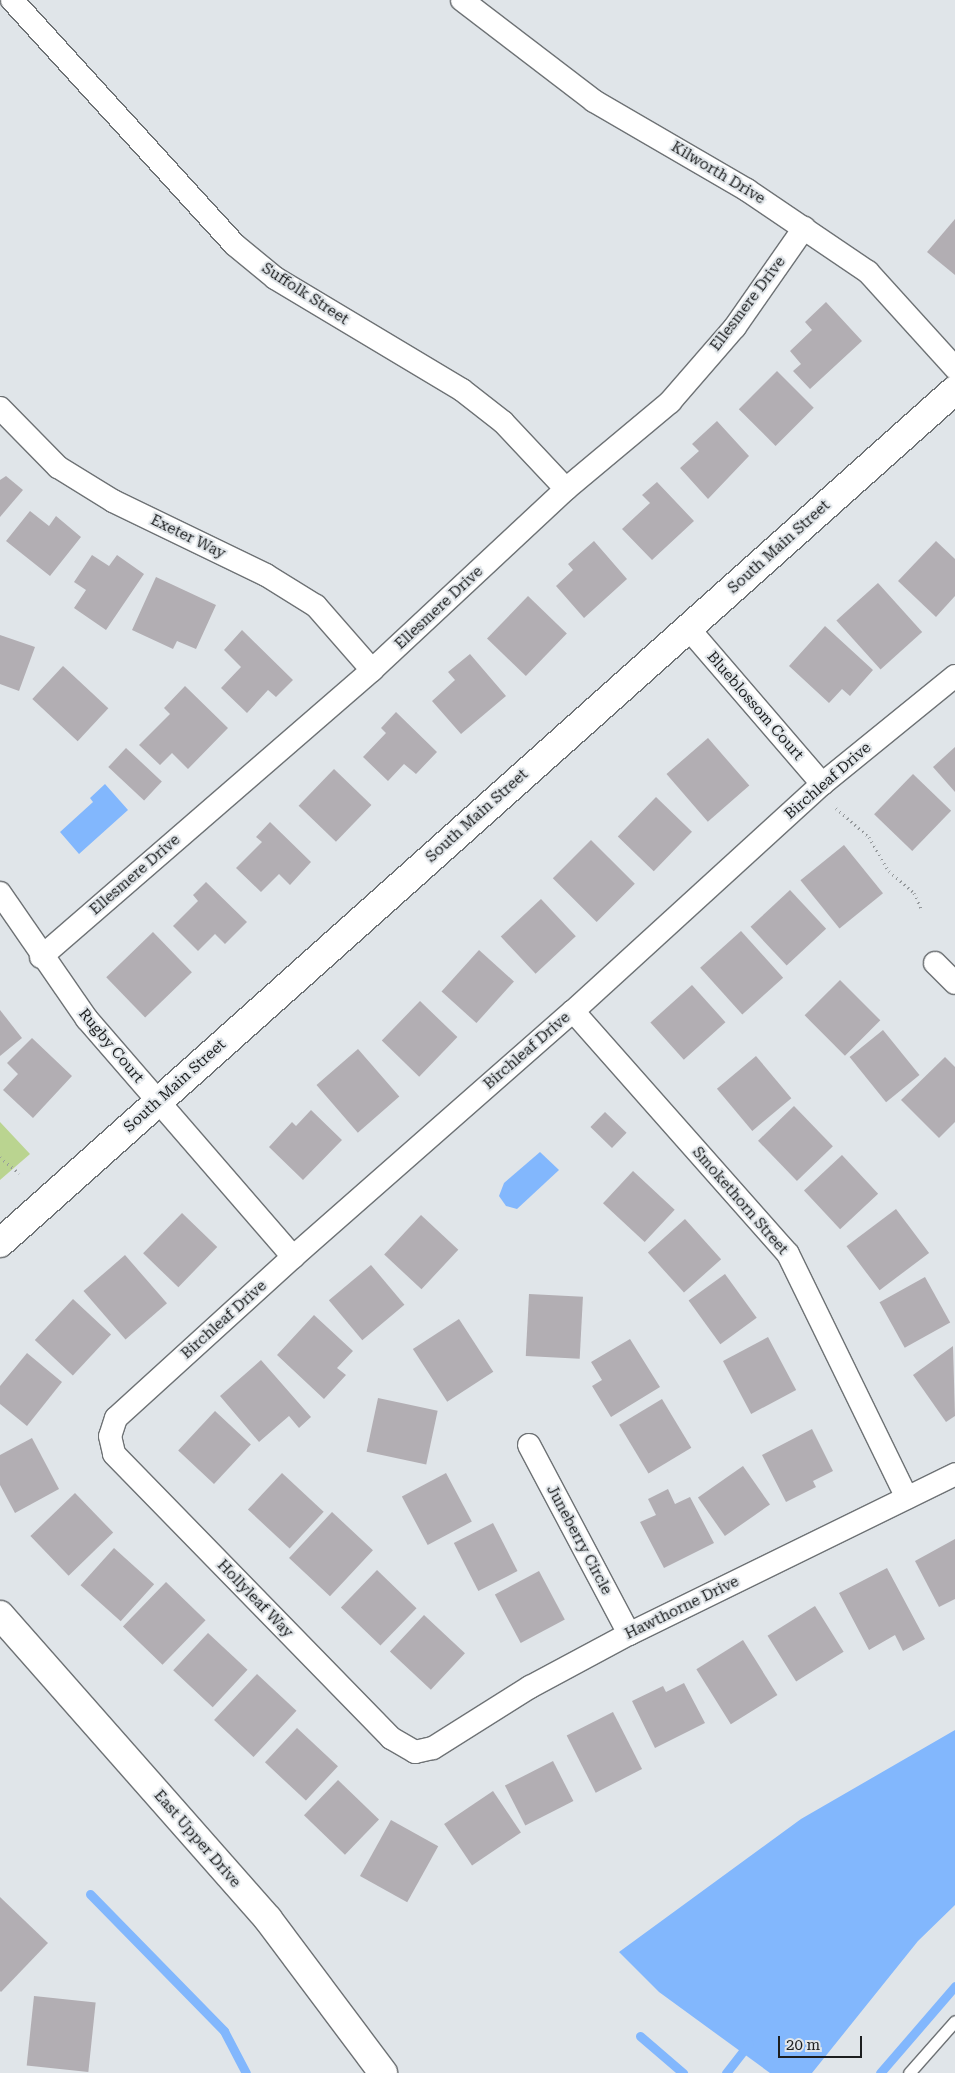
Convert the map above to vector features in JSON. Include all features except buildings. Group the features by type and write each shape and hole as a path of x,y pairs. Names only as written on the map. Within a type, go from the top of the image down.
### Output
{"main road":[{"name":"South Main Street","path":"0,1243 955,390"},
{"name":"East Upper Drive","path":"0,1614 268,1919 383,2073"}],"street":[{"name":"Suffolk Street","path":"12,0 235,245 275,278 462,390 503,422 566,489"},
{"name":"Kilworth Drive","path":"462,0 594,101 747,190 868,272 955,368"},
{"name":"Ellesmere Drive","path":"40,957 372,670 566,489 670,402 735,327 804,228"},
{"name":"Exeter Way","path":"0,408 58,467 113,501 266,575 316,606 372,670"},
{"name":"Blueblossom Court","path":"688,628 822,784"},
{"name":"Birchleaf Drive","path":"110,1436 116,1418 292,1257 573,1011 822,784 955,676"},
{"name":"Rugby Court","path":"0,893 40,957 87,1018 292,1257"},
{"path":"935,963 955,982"},
{"name":"Smokethorn Street","path":"573,1011 788,1254 907,1498"},
{"name":"Hollyleaf Way","path":"110,1436 114,1454 391,1738 415,1752"},
{"name":"Juneberry Circle","path":"529,1445 629,1634"},
{"name":"Hawthorne Drive","path":"415,1752 434,1748 530,1687 629,1634 955,1474"}],"lane":[{"path":"909,2073 955,2021"}],"path":[{"path":"836,808 868,837 889,871 914,893 922,910"},
{"path":"0,1157 19,1173"}],"green space":[{"path":"0,1122 30,1154 0,1180"}],"water":[{"path":"105,784 128,810 79,854 60,832 93,802 90,798"},
{"path":"540,1152 559,1170 517,1209 506,1206 499,1196 504,1183"},
{"path":"955,1730 955,1905 918,1941 812,2073 770,2073 659,1992 619,1952 801,1819"}],"waterway":[{"path":"90,1894 224,2031 246,2073"},
{"path":"880,2073 955,1986"},
{"path":"640,2036 683,2073"},
{"path":"726,2073 749,2044"}]}
